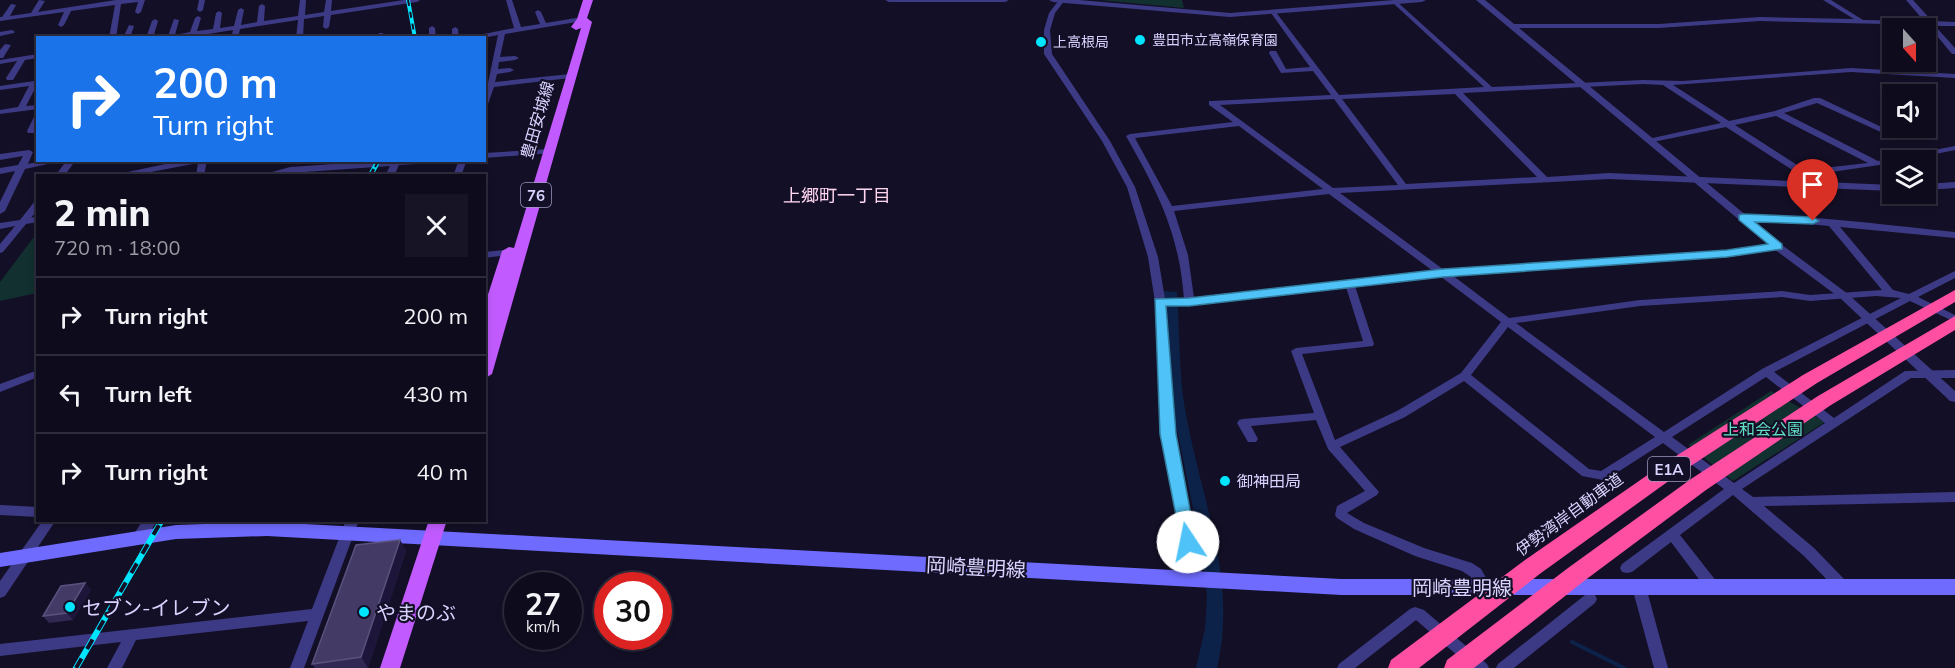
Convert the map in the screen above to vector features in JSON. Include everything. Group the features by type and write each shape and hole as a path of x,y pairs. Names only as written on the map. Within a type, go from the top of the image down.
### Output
{"highway":[{"name":"伊勢湾岸自動車道","path":"1400,668 1565,542 1694,452 1847,356 1955,295"},
{"name":"E1A","path":"1456,668 1610,547 1728,462 1873,369 1955,321"}],"main road":[{"name":"豊田安城線","path":"486,366 514,252 543,151 566,76 587,22 582,19 588,0"},
{"name":"豊田安城線","path":"486,327 514,252"},
{"name":"岡崎豊明線","path":"0,560 138,537 183,526 267,529 434,526 1226,582 1341,587 1841,585 1955,587"},
{"path":"390,668 434,526"}],"street":[{"path":"56,11 62,0"},
{"path":"2,18 138,0"},
{"path":"138,12 142,0"},
{"path":"200,10 202,0"},
{"path":"299,36 303,0"},
{"path":"326,27 329,0"},
{"path":"348,0 348,10"},
{"path":"177,36 388,2 417,0"},
{"path":"509,0 518,29"},
{"path":"889,0 1005,0"},
{"path":"1053,0 1230,15 1422,0"},
{"path":"1063,0 1052,14 1047,30 1048,54 1106,141 1131,187 1153,257 1162,302 1168,434 1199,580"},
{"path":"1480,0 1743,218 1844,296 1955,398"},
{"path":"1826,0 1862,22"},
{"path":"1910,0 1924,18"},
{"path":"33,14 42,1"},
{"path":"112,36 118,1"},
{"path":"1399,1 1491,90"},
{"path":"2,18 13,5"},
{"path":"260,24 262,6"},
{"path":"62,25 69,9"},
{"path":"235,36 241,10"},
{"path":"538,12 544,25"},
{"path":"1273,12 1313,69 1404,187"},
{"path":"216,30 219,13"},
{"path":"193,34 198,18"},
{"path":"479,36 582,19"},
{"path":"1512,26 1659,26 1760,19 1882,23"},
{"path":"169,36 176,20"},
{"path":"150,36 155,21"},
{"path":"1936,25 1955,24"},
{"path":"127,36 131,26"},
{"path":"432,28 433,36"},
{"path":"455,29 456,36"},
{"path":"1936,31 1955,52"},
{"path":"0,34 12,32"},
{"path":"488,86 494,72 502,32"},
{"path":"0,56 7,45"},
{"path":"1273,53 1284,71 1313,69"},
{"path":"0,62 36,56"},
{"path":"497,60 515,58"},
{"path":"10,78 22,59"},
{"path":"494,72 510,70"},
{"path":"1841,585 1751,502 1212,103 1665,83 1851,70 1955,76"},
{"path":"488,86 566,76"},
{"path":"0,88 34,83 21,109"},
{"path":"1665,83 1823,186"},
{"path":"1458,92 1545,180"},
{"path":"1651,141 1777,113 1817,100 1882,129"},
{"path":"0,112 36,107"},
{"path":"1777,113 1876,164"},
{"path":"31,130 36,121"},
{"path":"1184,302 1187,266 1170,209 1154,175 1130,136 1239,124"},
{"path":"1804,173 1876,164 1955,148"},
{"path":"486,156 543,151"},
{"path":"0,157 33,152"},
{"path":"0,211 3,198 33,152"},
{"path":"0,171 51,162"},
{"path":"61,174 70,162"},
{"path":"124,174 191,162"},
{"path":"270,174 290,169 397,162"},
{"path":"1170,209 1331,191 1609,177 1882,188"},
{"path":"1936,186 1955,185"},
{"path":"0,250 36,206"},
{"path":"1743,218 1831,222 1955,235"},
{"path":"0,226 36,219"},
{"path":"1831,222 1890,293"},
{"path":"1162,302 1184,302 1350,285 1443,273 1681,257 1778,246"},
{"path":"486,255 514,252"},
{"path":"1465,376 1586,473 1603,476 1766,372 1866,318 1913,298 1955,274"},
{"path":"1350,285 1369,344 1296,351 1332,446 1373,492 1341,509 1341,515 1359,526 1420,552 1467,567 1476,573 1485,588"},
{"path":"1332,446 1401,414 1465,376 1507,321 1640,303 1782,294 1804,300 1890,293 1913,298 1955,321"},
{"path":"1766,372 1833,423"},
{"path":"0,388 36,374"},
{"path":"1627,568 1733,489 1909,374 1955,374"},
{"path":"1252,439 1243,423 1319,416"},
{"path":"1751,502 1955,497"},
{"path":"0,510 36,512"},
{"path":"0,592 49,522"},
{"path":"138,537 149,522"},
{"path":"297,668 351,526"},
{"path":"1673,535 1712,586"},
{"path":"1639,587 1661,668"},
{"path":"1503,668 1590,599"},
{"path":"0,650 318,614"},
{"path":"1344,668 1415,614 1419,614 1482,668"},
{"path":"114,668 132,635"}],"green space":[{"path":"1099,0 1182,0 1184,8"},
{"path":"36,234 36,293 0,301 0,282"},
{"name":"上和会公園","path":"1771,391 1825,422 1733,481 1688,445"}],"water":[{"path":"1163,291 1177,292 1182,388 1195,458 1219,562 1223,597 1223,632 1217,668 1196,668 1205,629 1207,596 1203,557 1168,386"}],"building":[{"name":"やまのぶ","path":"400,540 361,657 312,664 356,545"},
{"path":"85,583 67,613 43,616 61,586"}],"waterway":[{"path":"1572,642 1624,668"}],"railway":[{"path":"408,0 415,36"},
{"path":"375,167 378,162"},
{"path":"371,174 376,165"},
{"path":"76,668 161,522"}],"place":[{"name":"豊田市立高嶺保育園","path":"1140,40"},
{"name":"上高根局","path":"1041,42"},
{"name":"御神田局","path":"1225,481"},
{"name":"セブン-イレブン","path":"70,607"},
{"name":"やまのぶ","path":"364,612"}],"district":[{"name":"上郷町一丁目","path":"837,195"}],"route":[{"path":"1188,542 1168,434 1164,399 1160,302 1189,302 1443,273 1727,254 1778,246 1743,218 1813,221"}]}
